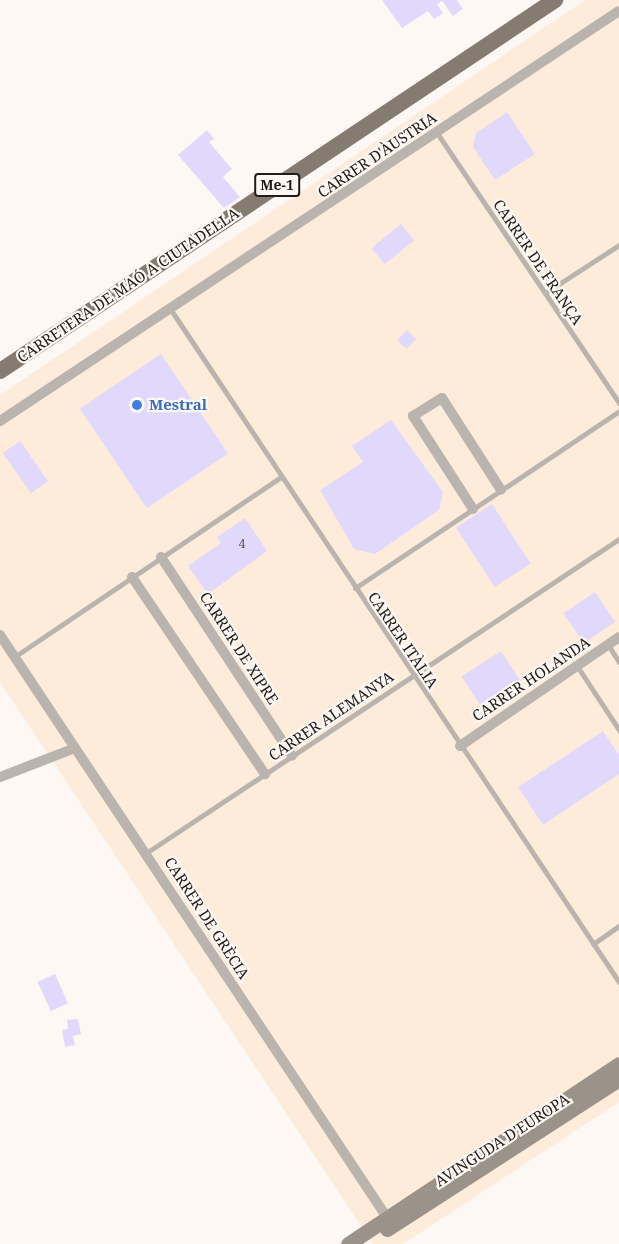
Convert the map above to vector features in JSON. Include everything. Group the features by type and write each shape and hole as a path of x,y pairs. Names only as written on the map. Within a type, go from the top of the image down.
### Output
{"main road":[{"name":"CARRETERA DE MAÓ A CIUTADELLA","path":"0,371 555,0"}],"street":[{"name":"CARRER D'ÀUSTRIA","path":"0,421 171,310 619,11"},
{"path":"472,509 413,417 442,398 501,490"},
{"name":"CARRER DE XIPRE","path":"161,557 292,756"},
{"path":"132,577 265,774"},
{"name":"CARRER DE GRÈCIA","path":"0,635 390,1222"},
{"name":"CARRER HOLANDA","path":"459,746 619,638"},
{"path":"0,777 75,748"},
{"name":"AVINGUDA D'EUROPA","path":"390,1222 619,1064"},
{"name":"AVINGUDA D'EUROPA","path":"390,1222 619,1079"},
{"path":"348,1244 390,1222"},
{"path":"364,1244 390,1222"}],"lane":[{"name":"CARRER DE FRANÇA","path":"437,133 619,404"},
{"path":"545,293 619,245"},
{"name":"CARRER ITÀLIA","path":"171,310 412,676 619,982"},
{"path":"355,588 619,411"},
{"path":"14,657 281,477"},
{"name":"CARRER ALEMANYA","path":"146,853 619,539"},
{"path":"608,645 619,662"},
{"path":"577,666 619,730"},
{"path":"593,944 619,927"}],"shaded area":[{"path":"585,0 619,0 619,1102 403,1244 373,1244 0,682 0,395"}],"building":[{"path":"382,0 457,0 463,9 453,16 442,1 437,4 443,13 434,19 428,11 402,28"},
{"path":"507,112 535,154 495,180 473,147 476,133"},
{"path":"207,130 214,139 209,142 232,169 223,177 240,197 224,208 178,155"},
{"path":"401,224 414,240 385,264 371,248"},
{"path":"407,330 416,339 406,349 397,340"},
{"path":"161,354 228,453 147,508 80,409"},
{"path":"391,420 443,492 439,510 375,554 354,549 320,490 363,462 352,446"},
{"path":"20,441 48,481 31,493 3,453"},
{"path":"492,504 531,564 495,587 456,527"},
{"path":"245,518 267,551 208,594 188,566 221,543 217,537"},
{"path":"595,592 615,622 584,643 563,613"},
{"path":"501,651 522,683 482,708 462,677"},
{"path":"603,731 619,755 619,774 543,825 518,787"},
{"path":"55,974 68,1003 51,1011 38,982"},
{"path":"78,1019 81,1034 73,1036 75,1045 65,1047 62,1030 68,1029 67,1020"}],"place":[{"name":"Mestral","path":"137,405"}]}
